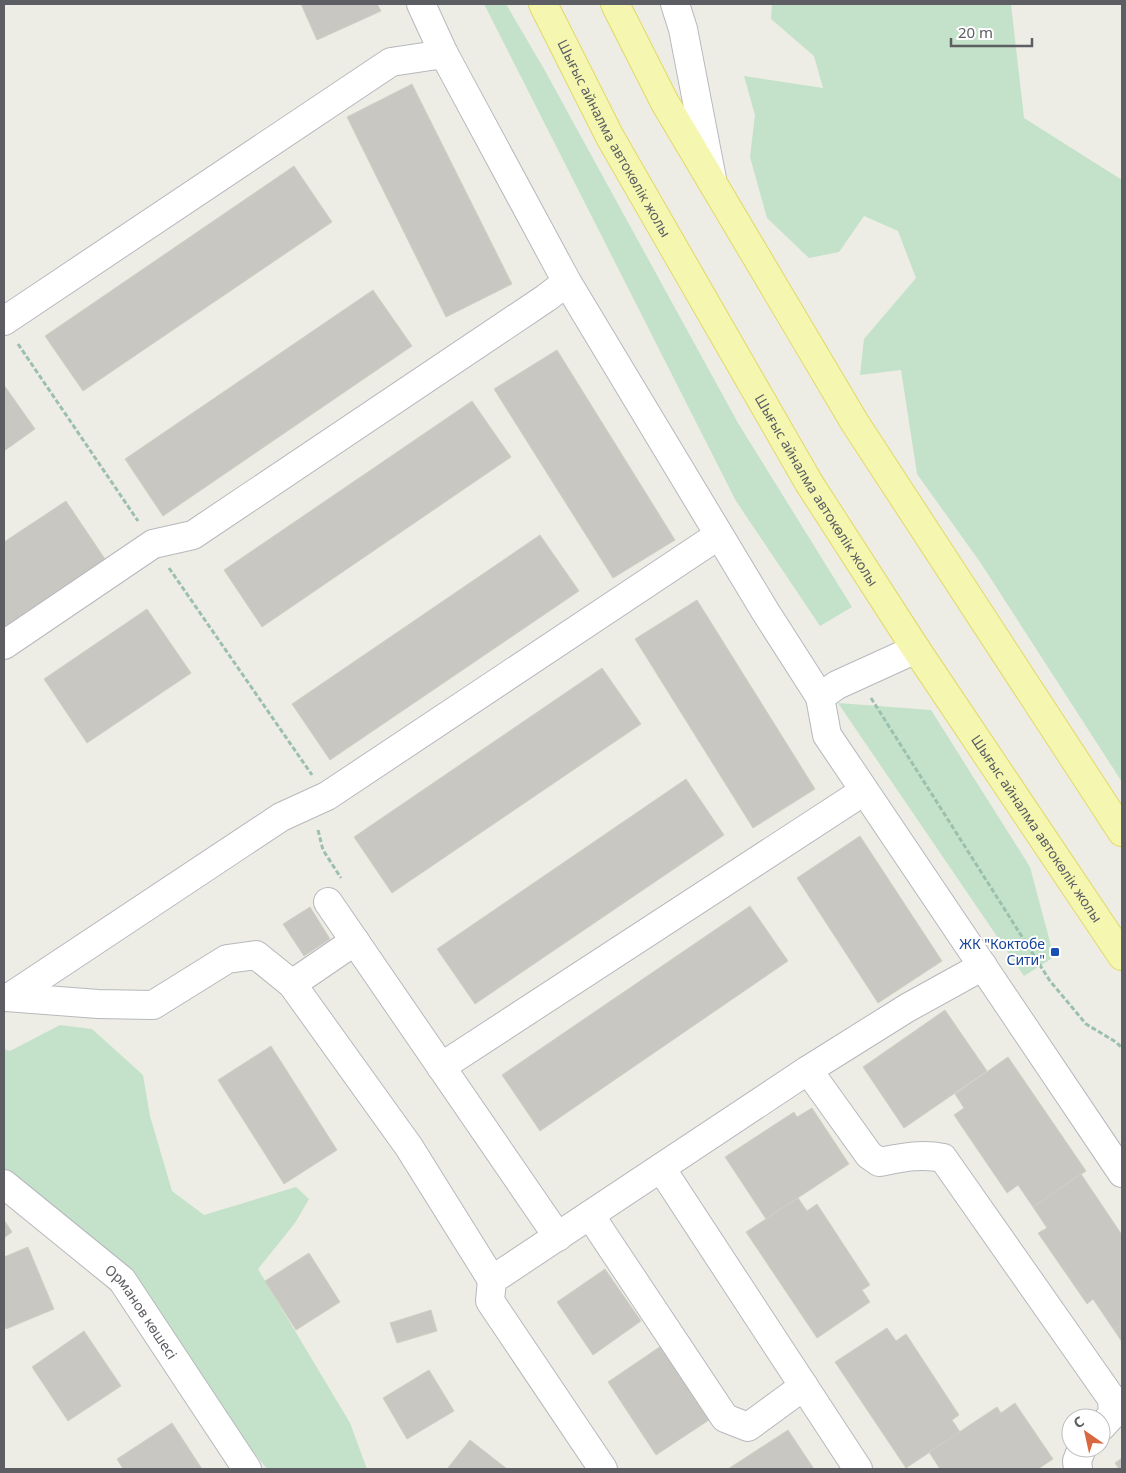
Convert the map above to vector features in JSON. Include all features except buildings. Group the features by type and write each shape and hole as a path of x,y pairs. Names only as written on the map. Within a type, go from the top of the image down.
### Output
{"main road":[{"name":"Шығыс айналма автокөлік жолы","path":"543,4 610,137 809,483 916,649 1122,956"},
{"path":"615,4 664,101 855,423 1122,832"}],"street":[{"path":"421,4 444,54 566,282 719,535 820,697 827,735 1122,1174"},
{"path":"675,4 683,29 713,183"},
{"path":"9,330 392,62 444,54"},
{"path":"4,645 153,544 193,535 546,298 566,282"},
{"path":"7,997 281,817 326,796 719,535"},
{"path":"820,697 837,685 916,649"},
{"path":"441,1067 864,791"},
{"path":"336,892 355,941 558,1237"},
{"path":"292,984 355,941"},
{"path":"7,997 153,1006 227,959 256,955 292,984 409,1147 492,1280 490,1301 603,1469"},
{"path":"492,1280 808,1070 907,1008 983,966"},
{"path":"808,1070 869,1156 879,1162 929,1155 942,1158 1112,1399 1113,1414 1111,1416"},
{"path":"661,1168 858,1469"},
{"name":"Орманов көшесі","path":"4,1184 122,1280 247,1469"},
{"path":"590,1215 725,1418 748,1427 804,1386"}],"path":[{"path":"9,330 326,796 318,832 336,892"},
{"path":"870,696 1050,980 1086,1024 1116,1042 1122,1048"}],"green space":[{"path":"484,4 506,4 544,69 738,423 852,607 820,626 736,501"},
{"path":"772,4 1011,4 1024,118 1122,180 1122,782 980,562 917,474 901,370 860,375 864,339 916,278 898,231 864,216 839,252 809,258 767,218 750,157 755,115 744,76 823,88 814,56 771,19"},
{"path":"838,703 931,710 1030,867 1054,957 1024,976"},
{"path":"60,1025 92,1029 143,1075 150,1116 172,1191 204,1215 296,1187 309,1199 295,1223 258,1269 350,1423 367,1469 267,1469 227,1419 117,1261 4,1168 4,1049 10,1051"}],"place":[{"name":"ЖК \"Коктобе Сити\"","path":"1055,952"}]}
